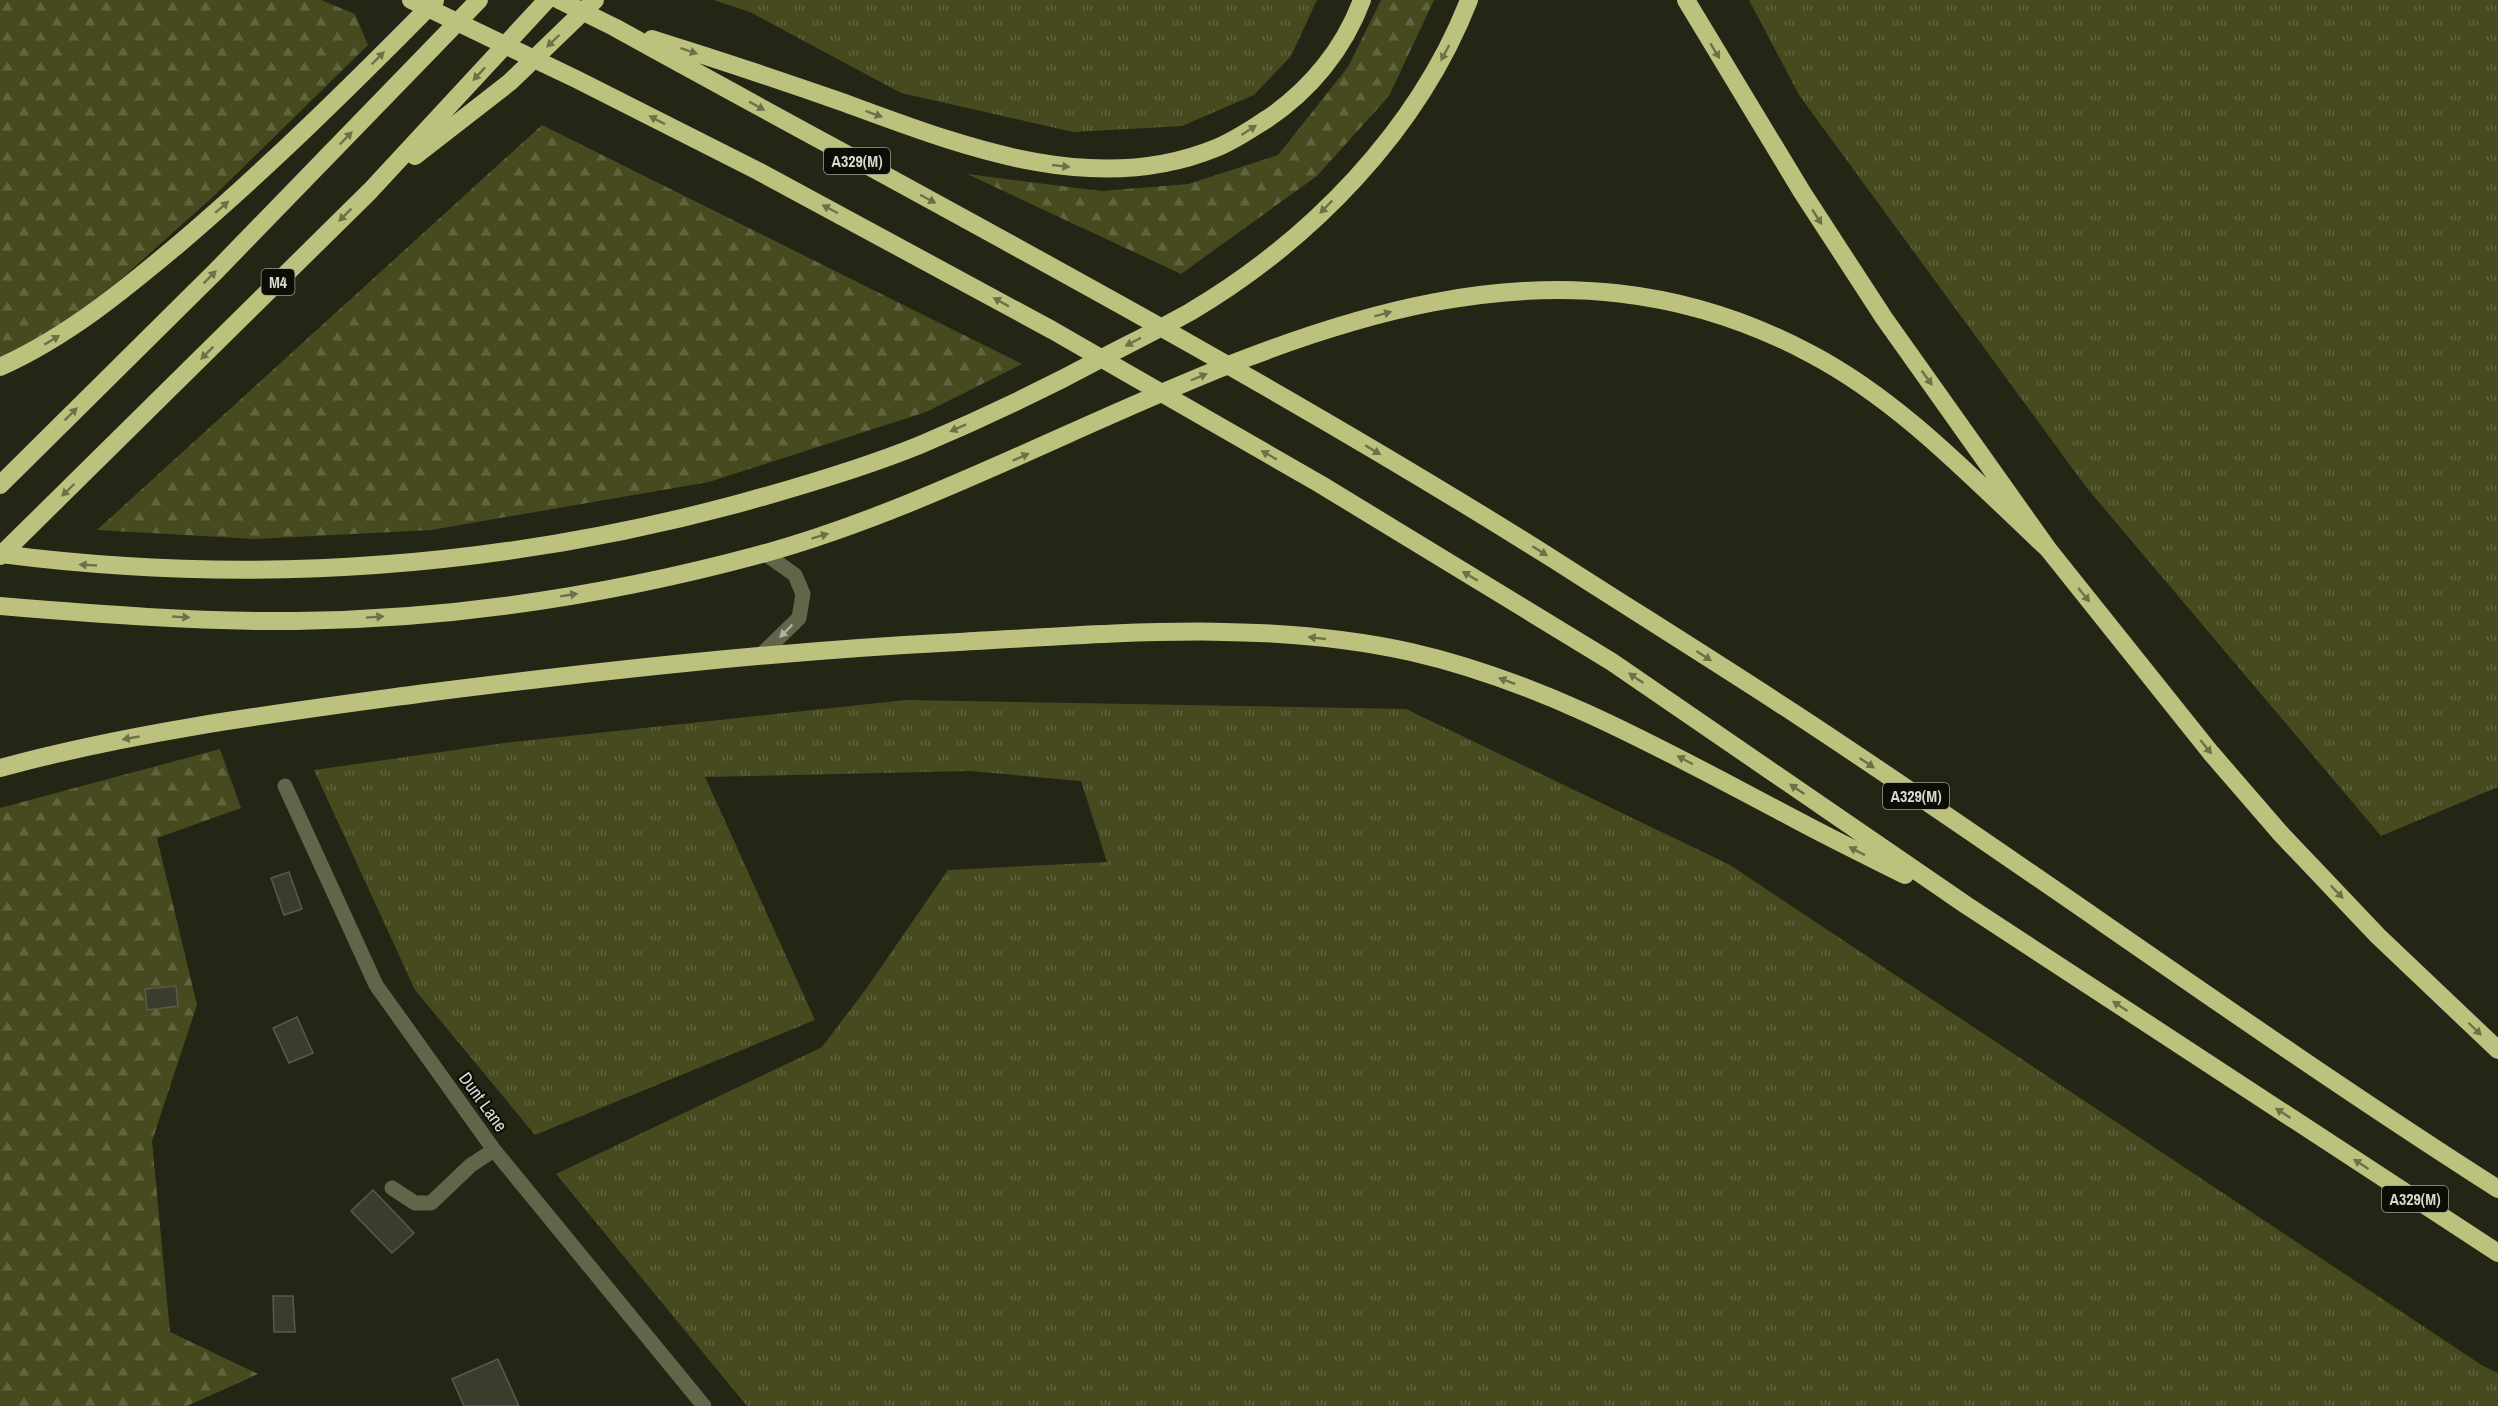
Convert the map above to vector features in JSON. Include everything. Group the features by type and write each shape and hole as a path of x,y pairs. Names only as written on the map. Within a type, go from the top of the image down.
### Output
{"highway":[{"name":"A329(M)","path":"411,0 576,79 758,171 1053,330 1320,484 1612,662 1966,905 2498,1253"},
{"path":"0,367 69,329 125,290 223,206 320,117 436,0"},
{"path":"0,485 215,272 479,0"},
{"name":"M4","path":"0,555 370,191 548,0"},
{"name":"A329(M)","path":"559,0 614,27 1102,293 1323,419 1548,556 1798,716 2321,1072 2498,1189"},
{"path":"370,191 510,82 595,0"},
{"path":"614,27 754,71 917,130 1002,155 1061,166 1125,168 1186,158 1217,148 1273,115 1298,95 1332,57 1347,33 1362,0"},
{"path":"0,555 78,564 146,567 293,571 377,566 582,540 646,527 790,489 855,469 920,445 1056,383 1191,311 1273,254 1314,220 1383,145 1416,102 1445,54 1469,0"},
{"path":"1686,0 1802,192 1884,318 2048,549 2211,753 2282,835 2378,936 2498,1050"},
{"path":"0,606 294,621 445,612 607,590 764,554 865,522 980,475 1210,373 1305,337 1407,307 1508,290 1556,288 1641,296 1684,304 1721,315 1814,355 1864,387 1916,427 2048,549"},
{"path":"0,768 121,740 343,704 628,668 762,654 1078,636 1203,632 1279,634 1411,652 1483,672 1603,720 1966,905"}],"street":[{"path":"762,654 799,618 802,594 795,575 764,554"},
{"name":"Dunt Lane","path":"285,786 376,985 494,1150 704,1406"},
{"path":"392,1188 415,1203 430,1203 471,1165 494,1150"}],"green space":[{"path":"0,0 321,0 355,14 368,45 216,194 121,279 66,325 0,360"},
{"path":"713,0 1317,0 1291,56 1254,95 1182,126 1073,132 901,93 750,12"},
{"path":"1381,0 1434,0 1389,96 1317,176 1181,274 967,174 1101,191 1188,184 1278,155 1348,67"},
{"path":"1749,0 2498,0 2498,787 2381,836 2086,487 1799,95"},
{"path":"542,125 1022,364 926,412 709,482 431,530 255,539 97,530"},
{"path":"906,700 1406,709 1730,865 2483,1366 2498,1373 2498,1406 747,1406 556,1174 822,1047 866,989 948,870 1107,862 1081,781 970,771 705,777 815,1020 535,1135 415,990 314,770 504,743"},
{"path":"220,749 241,808 157,838 197,1005 152,1141 170,1332 258,1374 187,1406 0,1406 0,808"}],"building":[{"path":"289,872 302,909 284,915 271,878"},
{"path":"176,986 178,1006 147,1010 145,989"},
{"path":"297,1017 313,1053 289,1063 273,1028"},
{"path":"373,1190 414,1233 392,1253 351,1211"},
{"path":"273,1296 293,1296 295,1332 274,1332"},
{"path":"498,1359 519,1406 464,1406 452,1379"}]}
